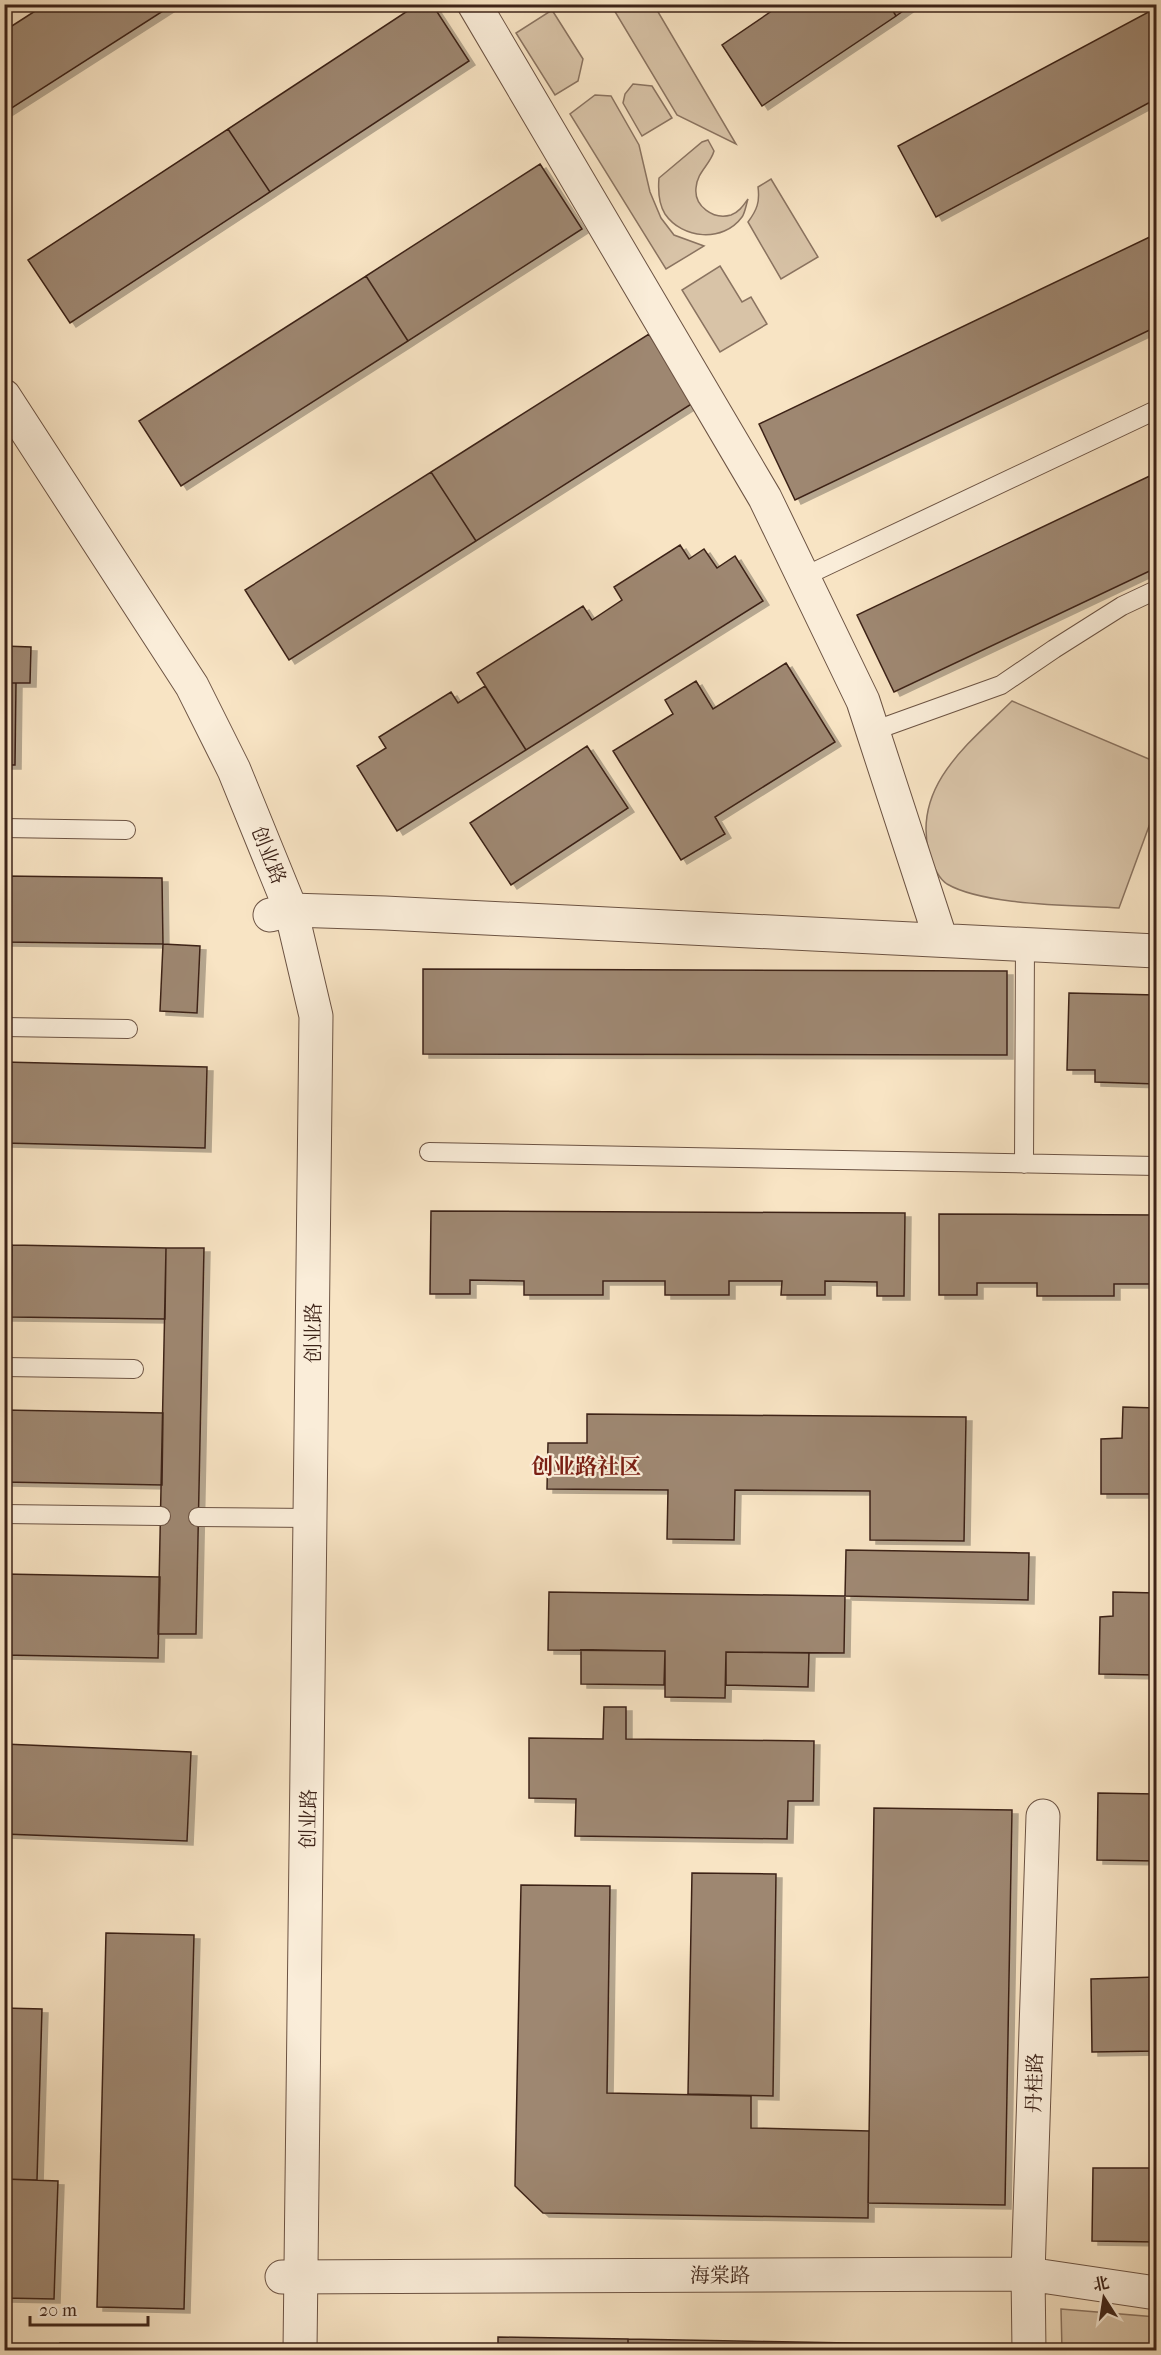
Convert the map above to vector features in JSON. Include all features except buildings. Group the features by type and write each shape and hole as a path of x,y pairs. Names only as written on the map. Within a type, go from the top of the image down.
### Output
{"street":[{"path":"474,4 765,498 863,701 941,940"},
{"name":"创业路","path":"4,396 192,687 234,770 316,1016 300,1518 292,2276 300,2350"},
{"name":"创业路","path":"4,438 174,698 280,913"},
{"path":"280,913 385,913 1156,951"},
{"name":"丹桂路","path":"1029,2350 1028,2274 1043,1816"},
{"name":"海棠路","path":"292,2276 1028,2274 1156,2293"},
{"name":"创业路","path":"281,2350 292,2276"}],"lane":[{"path":"803,577 1156,410"},
{"path":"873,731 1001,686 1113,612 1156,590"},
{"path":"4,828 126,830"},
{"path":"1024,1164 1025,944"},
{"path":"4,1027 128,1029"},
{"path":"429,1152 1156,1166"},
{"path":"4,1367 134,1369"},
{"path":"4,1514 160,1516"},
{"path":"198,1517 300,1518"}],"shaded area":[{"path":"611,5 654,5 736,144 677,115"},
{"path":"552,10 583,59 578,81 555,95 516,33"},
{"path":"633,84 652,86 672,118 642,136 623,103 625,94"},
{"path":"595,95 611,96 639,145 650,192 661,218 674,235 704,246 666,269 570,114"},
{"path":"708,140 714,151 697,182 696,195 701,206 711,213 731,215 748,199 743,215 734,225 724,231 703,235 682,229 665,214 660,201 659,178 702,142"},
{"path":"771,179 818,257 781,279 748,222 757,206 758,187"},
{"path":"720,266 742,302 751,297 767,324 720,352 682,290"},
{"path":"1012,701 1156,762 1156,807 1119,908 1030,903 984,897 947,884 936,870 929,853 926,829 929,807 936,787 962,750"},
{"path":"1061,2309 1156,2317 1156,2350 1062,2350"}],"district":[{"name":"创业路社区","path":"586,1466"}]}
